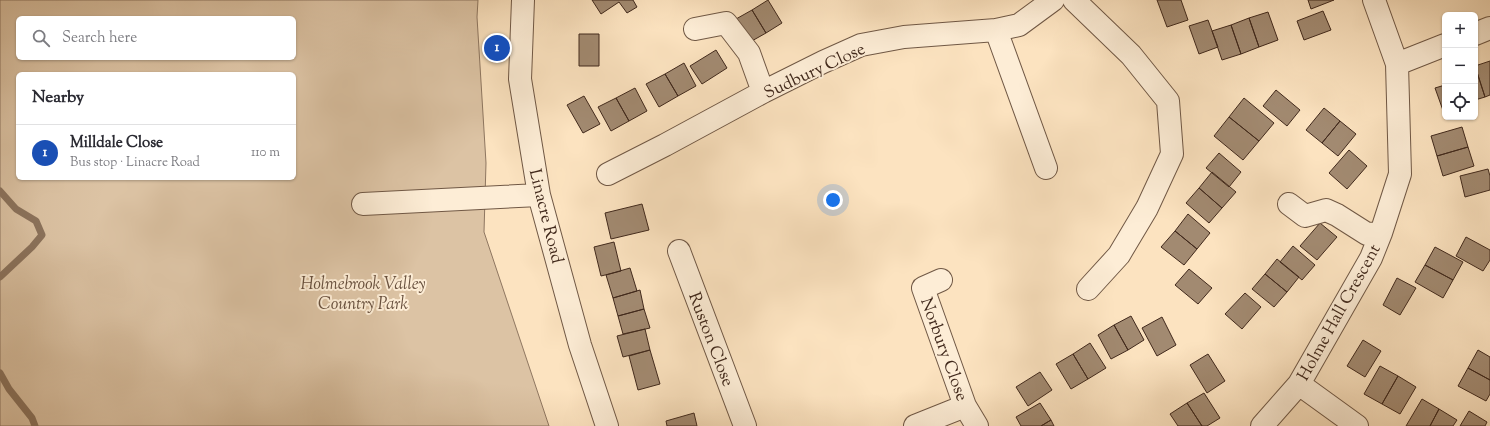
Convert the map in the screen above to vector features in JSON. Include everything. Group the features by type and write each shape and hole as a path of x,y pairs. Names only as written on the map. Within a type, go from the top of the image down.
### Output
{"street":[{"name":"Linacre Road","path":"523,0 520,79 539,195 580,345 607,426"},
{"name":"Sudbury Close","path":"608,174 763,92 823,62 862,45 904,37 996,30 1019,25 1053,0"},
{"path":"1074,0 1130,55 1168,101 1172,154 1147,208 1119,255 1088,289"},
{"name":"Holme Hall Crescent","path":"1262,426 1298,384 1371,258 1382,232 1400,174 1397,64 1374,0"},
{"path":"695,29 726,23 749,53 763,92"},
{"path":"1478,33 1490,28"},
{"path":"996,30 1046,168"},
{"path":"1397,64 1442,46"},
{"path":"363,204 539,195"},
{"path":"1289,204 1305,216 1326,210 1337,215 1367,234 1382,232"},
{"name":"Ruston Close","path":"679,251 745,426"},
{"name":"Norbury Close","path":"941,280 923,288 965,406 977,426"},
{"path":"1298,384 1357,426"},
{"path":"915,426 965,406"}],"green space":[{"name":"Holmebrook Valley Country Park","path":"0,0 478,0 477,17 486,163 484,232 549,426 0,426"}],"building":[{"path":"592,0 633,0 637,7 627,13 619,2 601,14"},
{"path":"768,0 782,23 766,33 752,10"},
{"path":"1157,0 1181,0 1188,20 1167,27"},
{"path":"1308,0 1334,0 1311,9"},
{"path":"752,10 766,33 750,42 736,19"},
{"path":"1323,11 1331,30 1304,40 1297,21"},
{"path":"1268,12 1278,40 1259,47 1249,18"},
{"path":"1249,18 1259,47 1241,54 1231,25"},
{"path":"1208,20 1218,47 1199,54 1189,26"},
{"path":"1231,25 1241,54 1222,60 1212,31"},
{"path":"579,34 599,34 599,66 579,66"},
{"path":"716,50 727,68 702,84 690,66"},
{"path":"1490,61 1490,95 1485,97 1478,75 1478,65"},
{"path":"684,63 696,86 678,96 665,74"},
{"path":"665,74 678,96 659,107 646,84"},
{"path":"1478,75 1485,97 1478,99"},
{"path":"1442,86 1442,108 1435,88"},
{"path":"635,88 647,111 629,121 616,98"},
{"path":"1276,90 1300,110 1287,126 1263,106"},
{"path":"584,96 600,124 583,133 567,105"},
{"path":"616,98 629,121 611,131 598,107"},
{"path":"1244,98 1274,123 1259,141 1229,117"},
{"path":"1324,108 1340,121 1322,143 1306,130"},
{"path":"1229,117 1259,141 1243,160 1214,136"},
{"path":"1340,121 1356,134 1338,156 1322,143"},
{"path":"1462,127 1468,147 1437,156 1431,136"},
{"path":"1468,147 1474,166 1443,176 1437,156"},
{"path":"1349,150 1367,166 1347,189 1329,173"},
{"path":"1219,153 1241,172 1229,187 1206,168"},
{"path":"1488,169 1490,176 1490,190 1465,197 1460,176"},
{"path":"1212,172 1236,192 1222,208 1199,188"},
{"path":"1199,188 1222,208 1209,223 1186,203"},
{"path":"642,204 649,230 611,239 605,213"},
{"path":"1188,214 1210,233 1197,249 1175,231"},
{"path":"1320,223 1337,237 1317,260 1300,246"},
{"path":"1175,231 1197,249 1184,265 1161,247"},
{"path":"1466,237 1490,250 1490,260 1483,271 1456,256"},
{"path":"614,242 621,271 601,276 594,247"},
{"path":"1293,246 1315,265 1302,280 1280,262"},
{"path":"1435,247 1463,262 1453,280 1425,265"},
{"path":"1277,259 1299,277 1287,292 1265,274"},
{"path":"1425,265 1453,280 1443,298 1415,282"},
{"path":"630,268 637,291 613,298 606,275"},
{"path":"1189,269 1212,288 1198,304 1175,285"},
{"path":"1265,274 1287,292 1274,307 1252,289"},
{"path":"1397,278 1416,288 1400,315 1383,305"},
{"path":"640,290 644,309 618,316 613,298"},
{"path":"1245,293 1261,307 1242,329 1225,314"},
{"path":"644,309 650,328 623,334 618,316"},
{"path":"1131,316 1144,340 1128,350 1114,325"},
{"path":"1162,317 1176,345 1157,356 1142,328"},
{"path":"1114,325 1128,350 1111,359 1098,335"},
{"path":"645,329 650,350 623,357 617,336"},
{"path":"1363,340 1381,351 1365,377 1347,366"},
{"path":"1090,343 1106,368 1088,379 1073,354"},
{"path":"650,350 660,384 638,390 629,356"},
{"path":"1478,350 1490,357 1490,380 1468,368"},
{"path":"1073,354 1088,379 1071,389 1056,364"},
{"path":"1208,354 1225,381 1207,393 1190,365"},
{"path":"1380,366 1398,376 1382,404 1364,394"},
{"path":"1468,368 1490,380 1490,394 1486,401 1458,386"},
{"path":"1040,372 1052,390 1028,406 1016,387"},
{"path":"1398,376 1416,387 1400,414 1382,404"},
{"path":"1204,393 1220,418 1207,426 1202,426 1187,403"},
{"path":"1422,399 1439,409 1430,426 1406,426"},
{"path":"1040,403 1051,420 1041,426 1021,426 1016,417"},
{"path":"1187,403 1202,426 1178,426 1170,414"},
{"path":"1439,409 1457,420 1453,426 1430,426"},
{"path":"1469,411 1487,422 1485,426 1460,426"},
{"path":"694,413 697,426 667,426 666,421"},
{"path":"1051,420 1054,426 1041,426"}],"waterway":[{"path":"0,191 16,209 36,221 42,235 32,247 0,277"},
{"path":"0,373 9,389 32,418 35,426"}],"place":[{"name":"Milldale Close","path":"497,48"}]}
